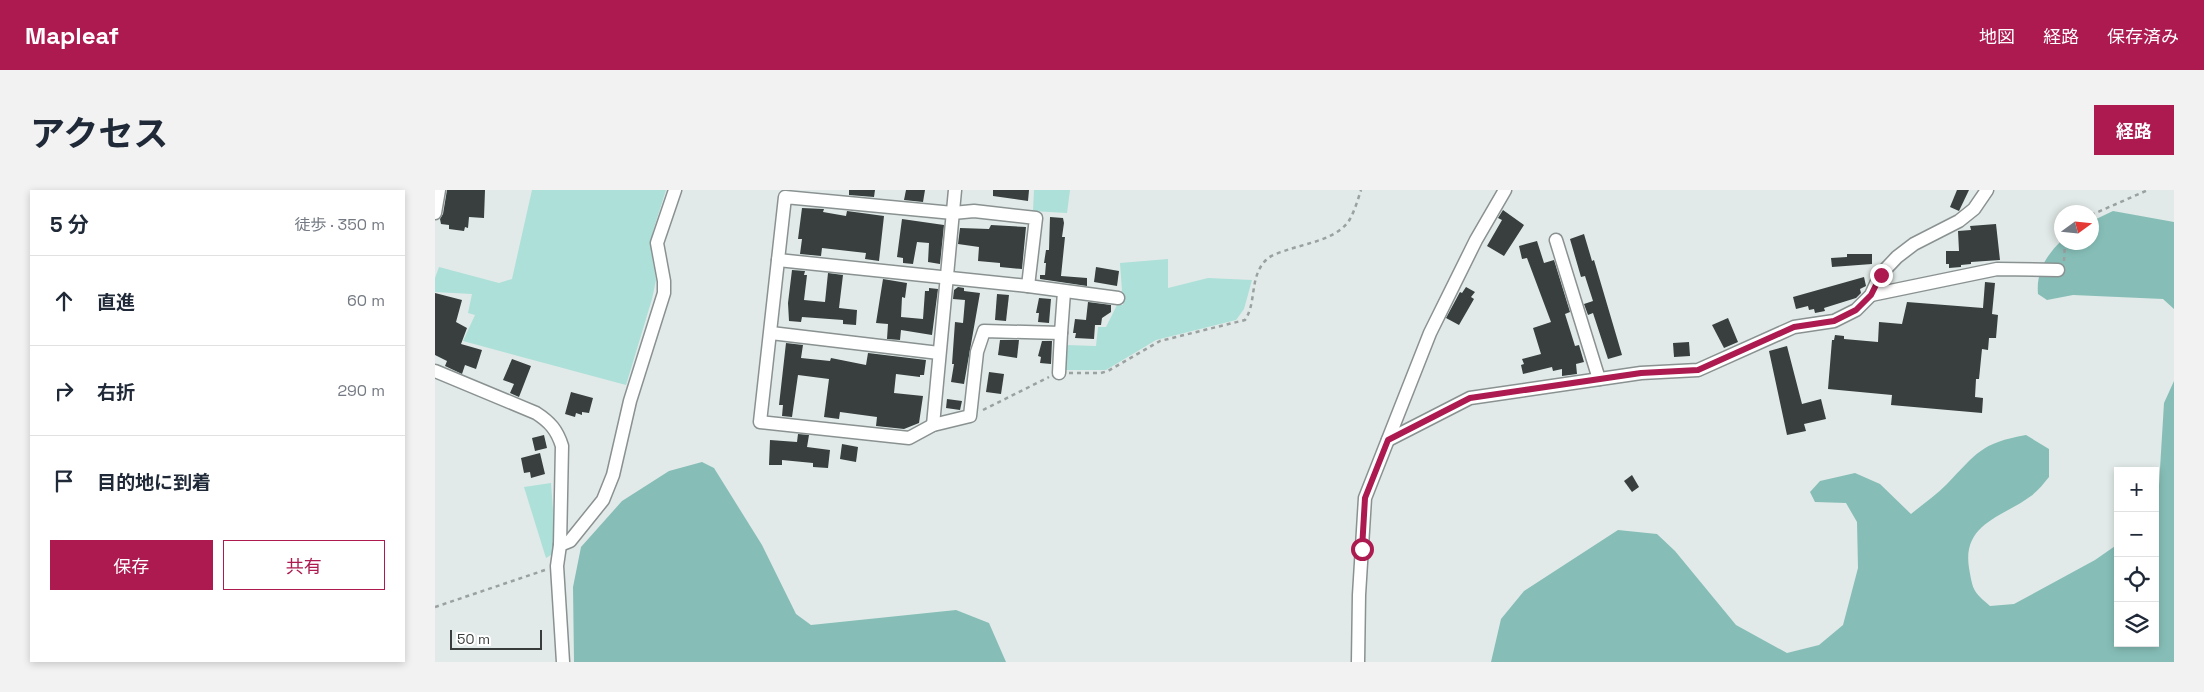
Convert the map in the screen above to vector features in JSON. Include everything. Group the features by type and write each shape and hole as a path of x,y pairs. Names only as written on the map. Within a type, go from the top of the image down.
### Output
{"street":[{"path":"435,213 439,190"},
{"path":"560,545 570,541 603,500 613,476 630,401 664,293 664,281 657,243 675,190"},
{"path":"933,425 955,190"},
{"path":"1358,662 1359,595 1365,498 1430,334 1477,240 1505,190"},
{"path":"1388,440 1470,398 1641,373 1698,370 1794,327 1834,321 1856,310 1871,295 1881,275 1897,257 1914,244 1959,221 1973,209 1987,190"},
{"path":"1028,286 1036,218 974,211 953,213 785,197 760,422 909,438 933,425 970,416 977,352 984,332 1061,333"},
{"path":"1556,240 1599,379"},
{"path":"778,260 1028,286 1118,298"},
{"path":"1871,295 1997,269 2057,270"},
{"path":"1059,373 1065,292"},
{"path":"771,333 939,353"},
{"path":"435,371 536,413 550,422 557,432 561,446 560,545 557,566 563,662"}],"path":[{"path":"970,416 1059,373 1101,373 1115,368 1160,341 1245,320 1251,311 1254,281 1259,268 1267,258 1332,234 1350,219 1361,190"},
{"path":"2099,211 2148,190"},
{"path":"2057,270 2063,265 2064,250"},
{"path":"435,607 557,566"}],"shaded area":[{"path":"532,190 666,190 653,231 651,250 656,280 626,385 463,341 475,315 468,313 472,294 435,292 435,278 439,267 499,283 512,279"},
{"path":"1034,190 1070,190 1067,213 1033,211"},
{"path":"2113,211 2174,222 2174,309 2163,299 2073,295 2047,300 2038,294 2040,272 2054,250 2099,250 2099,218"},
{"path":"1168,259 1168,288 1208,278 1252,280 1244,309 1236,320 1156,340 1106,370 1063,370 1065,345 1096,346 1098,327 1106,327 1117,305 1123,305 1120,263"},
{"path":"2174,381 2174,662 1491,662 1501,619 1524,591 1618,530 1657,534 1675,551 1736,625 1787,653 1819,645 1843,625 1858,568 1857,522 1846,503 1815,502 1810,492 1820,481 1855,473 1880,484 1911,514 1943,488 1981,451 1999,442 2026,435 2049,449 2049,477 2031,496 1997,516 1978,531 1972,541 1969,553 1969,568 1975,590 1990,606 2014,604 2095,560 2114,547 2114,647 2159,647 2159,485 2164,403"},
{"path":"702,462 714,468 762,545 796,614 811,625 956,610 989,623 1006,662 574,662 573,587 581,547 622,501 669,471"},
{"path":"551,483 556,552 546,558 524,487"}],"building":[{"path":"447,190 485,190 484,218 469,217 468,228 465,227 464,231 449,229 449,225 441,224 440,219 443,214"},
{"path":"849,190 875,190 874,197 849,195"},
{"path":"906,190 925,190 923,202 904,200"},
{"path":"993,190 1029,190 1028,201 993,196"},
{"path":"1957,190 1969,190 1959,211 1950,207"},
{"path":"802,208 824,209 823,212 846,216 847,211 884,216 879,261 865,259 866,253 822,248 821,256 800,254 802,239 798,239"},
{"path":"1503,210 1524,225 1504,256 1487,246 1502,220 1498,218"},
{"path":"1050,217 1063,218 1064,223 1062,237 1065,237 1061,276 1087,278 1087,286 1040,279 1040,275 1045,275 1046,263 1044,263 1046,250 1049,250"},
{"path":"902,219 944,225 940,264 928,262 929,243 917,242 913,264 903,263 903,258 897,257"},
{"path":"1996,224 2000,260 1971,262 1971,264 1961,265 1961,267 1949,268 1949,264 1946,264 1946,251 1959,251 1958,231 1971,230 1970,226"},
{"path":"991,225 1026,227 1022,269 1000,267 1000,263 978,261 979,247 958,244 960,228 989,229"},
{"path":"1584,234 1592,261 1594,260 1622,355 1608,359 1593,313 1588,315 1584,304 1593,301 1585,276 1581,277 1570,239"},
{"path":"1537,241 1544,263 1554,260 1570,312 1565,314 1575,346 1579,345 1584,362 1576,364 1577,374 1562,376 1562,369 1553,371 1552,367 1523,374 1521,365 1524,364 1522,359 1541,354 1533,328 1551,322 1527,258 1522,259 1519,246"},
{"path":"1847,254 1872,254 1872,264 1832,267 1831,258 1847,257"},
{"path":"1096,267 1119,271 1117,286 1094,282"},
{"path":"792,270 805,271 804,275 807,275 804,300 825,302 828,273 843,275 839,308 857,310 856,325 843,324 843,320 802,317 801,322 789,321 788,303"},
{"path":"1864,277 1866,286 1860,289 1861,293 1856,298 1824,308 1825,311 1815,313 1814,309 1809,310 1808,306 1796,309 1793,297"},
{"path":"883,279 907,283 905,298 902,297 901,317 923,319 925,291 929,291 929,288 938,289 932,335 901,330 900,340 887,339 888,324 876,323"},
{"path":"1985,282 1995,283 1992,314 1998,315 1996,338 1989,338 1988,350 1982,349 1979,379 1976,379 1975,397 1983,398 1982,413 1891,405 1892,395 1828,389 1832,340 1834,340 1835,335 1844,336 1844,339 1878,342 1879,322 1902,324 1907,302 1983,308"},
{"path":"958,287 964,288 964,291 980,293 964,384 951,382 954,364 952,364 955,322 963,323 965,300 953,299 954,290"},
{"path":"1466,287 1475,292 1471,297 1474,299 1459,325 1446,318 1460,292 1462,293"},
{"path":"435,293 462,300 456,322 467,328 461,344 482,350 476,369 465,365 462,374 445,366 447,361 435,355"},
{"path":"997,294 1009,295 1006,321 995,320"},
{"path":"1039,298 1051,299 1049,323 1038,322 1039,313 1036,313"},
{"path":"1088,302 1111,305 1111,312 1102,318 1101,325 1095,325 1094,339 1075,338 1076,333 1073,333 1075,319 1086,320"},
{"path":"1728,318 1738,342 1724,348 1712,325"},
{"path":"1000,340 1019,340 1017,358 998,355"},
{"path":"1042,341 1052,341 1051,364 1040,363 1041,357 1038,356"},
{"path":"1689,342 1690,356 1674,357 1673,343"},
{"path":"786,343 803,345 801,358 830,361 831,358 866,365 868,353 926,360 924,375 920,375 920,377 896,374 894,393 923,396 919,423 904,429 876,426 877,417 840,412 839,419 824,417 829,379 798,375 792,417 782,416 783,405 779,405"},
{"path":"1787,346 1802,404 1821,399 1826,419 1804,424 1806,431 1787,435 1769,351"},
{"path":"512,359 531,366 519,397 510,393 514,384 503,380"},
{"path":"989,372 1004,374 1001,394 986,392"},
{"path":"571,392 593,398 589,413 582,412 582,415 576,413 575,417 565,414"},
{"path":"947,399 962,401 960,410 946,408"},
{"path":"798,434 809,435 807,447 830,450 828,468 813,467 813,463 782,460 782,465 769,465 770,440 797,442"},
{"path":"544,435 547,448 535,451 532,438"},
{"path":"842,444 858,447 856,462 840,459"},
{"path":"540,453 545,474 531,478 530,472 524,473 521,458"},
{"path":"1632,475 1639,487 1632,492 1624,481"}],"route":[{"path":"1362,549 1365,498 1388,440 1407,432 1470,398 1487,394 1641,373 1698,370 1794,327 1834,321 1856,310 1871,295 1881,275"}]}
